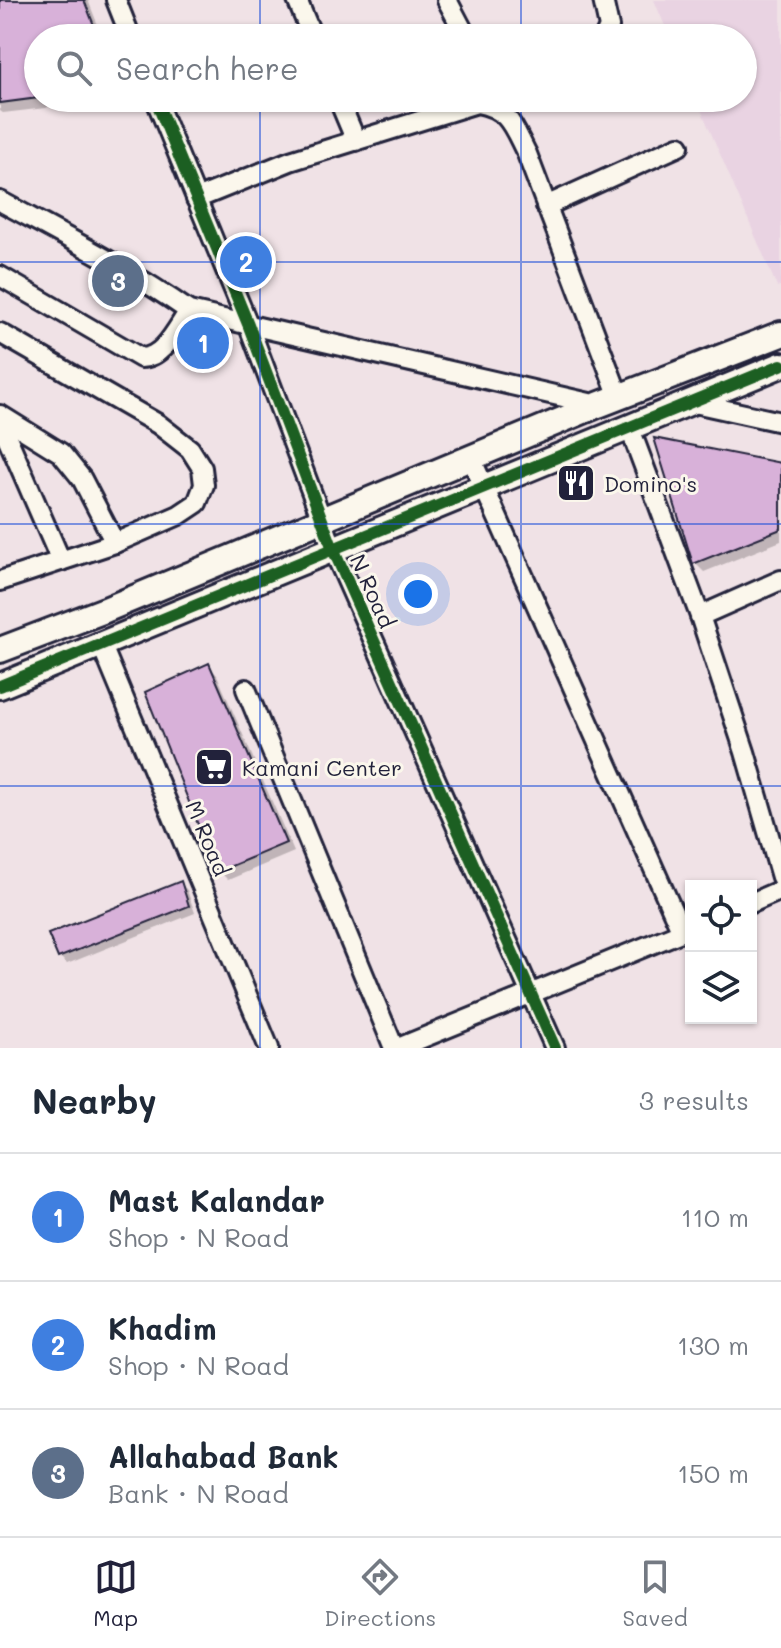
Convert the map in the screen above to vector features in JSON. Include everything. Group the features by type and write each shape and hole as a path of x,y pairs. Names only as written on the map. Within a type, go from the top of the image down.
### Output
{"street":[{"path":"116,0 125,24"},
{"path":"297,0 307,24"},
{"path":"447,0 460,24"},
{"path":"603,0 608,24"},
{"name":"N Road","path":"161,112 248,324 333,549 555,1048"},
{"path":"344,112 356,141"},
{"path":"196,199 290,161 448,112"},
{"path":"504,112 527,154 546,206 608,401"},
{"path":"546,206 679,146"},
{"path":"0,201 105,258 189,311 608,401"},
{"path":"0,276 141,358 152,358 160,351 189,311"},
{"path":"0,333 158,424 190,449 202,468 204,485 197,503 179,515 115,543 2,576"},
{"path":"0,650 105,610 608,401 781,334"},
{"path":"0,686 781,365"},
{"path":"689,402 781,422"},
{"path":"0,415 61,453 82,479 115,543"},
{"path":"0,421 61,561"},
{"path":"629,426 700,616 745,752 781,877"},
{"path":"471,458 685,928"},
{"path":"700,616 781,580"},
{"name":"M Road","path":"102,646 269,1048"},
{"path":"246,689 396,1048 685,930"},
{"path":"757,900 781,890"}],"shaded area":[{"path":"654,0 781,0 781,286 777,287 702,112 757,112 757,24 664,24"}],"building":[{"path":"0,0 84,0 93,24 24,24 24,100 0,103"},
{"path":"654,438 781,463 781,529 693,564"},
{"name":"Kamani Center","path":"209,663 286,843 217,872 145,692"},
{"path":"181,881 189,906 58,958 48,934"}],"cycle path":[{"path":"161,112 248,324 333,549 555,1048"},
{"path":"0,686 781,365"}],"place":[{"name":"Khadim","path":"246,262"},
{"name":"Allahabad Bank","path":"118,281"},
{"name":"Mast Kalandar","path":"203,343"},
{"name":"Domino's","path":"576,483"},
{"name":"Kamani Center","path":"214,767"}]}
